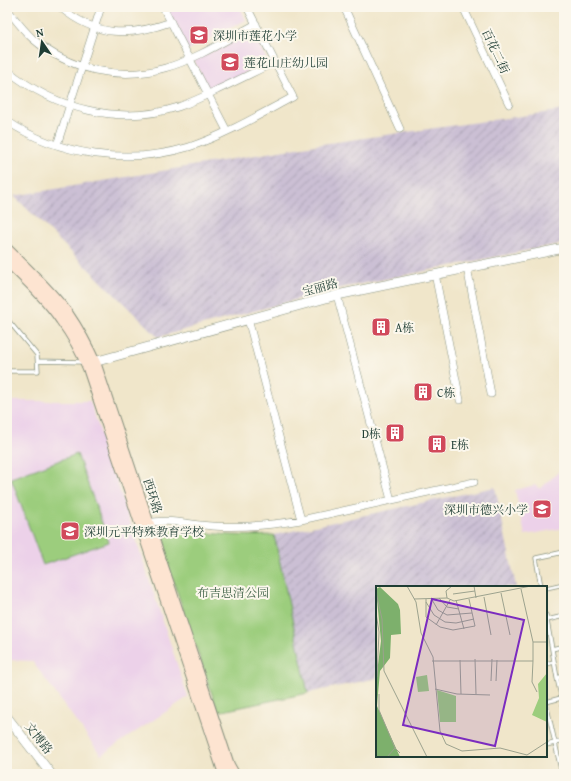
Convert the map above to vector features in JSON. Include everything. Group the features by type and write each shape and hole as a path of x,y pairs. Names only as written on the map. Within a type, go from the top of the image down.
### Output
{"main road":[{"name":"西环路","path":"7,249 50,292 84,339 90,362 145,524 229,765 234,774"},
{"name":"西环路","path":"7,261 44,298 90,362"},
{"name":"西环路","path":"145,524 224,774"}],"street":[{"path":"60,7 75,18 94,27 118,32 136,32 171,22"},
{"path":"58,145 101,7"},
{"path":"163,7 227,131"},
{"path":"7,122 28,133 58,145 86,152 107,155 148,155 188,147 227,131 294,97 247,7"},
{"path":"344,7 400,129"},
{"name":"百花二街","path":"463,7 509,104"},
{"path":"7,9 24,29 43,46 64,59 82,66 114,73 140,73 165,68 190,58 256,24"},
{"path":"7,70 46,96 70,106 110,114 144,114 176,108 275,62"},
{"name":"宝丽路","path":"90,362 337,295 564,248"},
{"path":"467,267 491,394"},
{"path":"435,274 460,400"},
{"path":"337,295 391,500"},
{"path":"248,319 301,520"},
{"path":"145,524 167,521 212,526 257,526 301,520 474,482"},
{"name":"文博路","path":"7,717 51,774"}],"lane":[{"path":"7,318 38,355 38,371 7,371"},
{"path":"38,361 90,362"},
{"path":"541,586 536,558 564,552"},
{"path":"547,588 564,584"},
{"path":"564,616 547,620 557,678 564,707"},
{"path":"552,649 564,646"},
{"path":"547,664 554,662"},
{"path":"557,678 564,676"},
{"path":"547,702 562,698"},
{"path":"547,707 562,774 564,773"},
{"path":"547,745 564,741"}],"shaded area":[{"name":"深圳市莲花小学","path":"166,7 240,7 246,20 188,50"},
{"name":"莲花山庄幼儿园","path":"252,31 267,60 265,63 209,92 194,60"},
{"path":"564,110 564,243 331,290 158,337 14,196 315,145"},
{"name":"深圳元平特殊教育学校","path":"7,401 90,401 188,697 101,755 32,661 7,660"},
{"name":"深圳市德兴小学","path":"564,467 564,528 525,535 515,490 535,485 540,489"},
{"path":"495,487 516,586 376,586 376,678 308,693 274,535"}],"green space":[{"path":"77,454 109,542 43,565 11,478"},
{"name":"布吉思清公园","path":"165,525 192,531 219,534 246,536 274,535 308,693 218,712 155,527"}],"place":[{"name":"深圳市莲花小学","path":"199,35"},
{"name":"莲花山庄幼儿园","path":"230,62"},
{"name":"A栋","path":"381,327"},
{"name":"C栋","path":"423,392"},
{"name":"D栋","path":"395,433"},
{"name":"E栋","path":"437,444"},
{"name":"深圳市德兴小学","path":"542,509"},
{"name":"深圳元平特殊教育学校","path":"70,531"}]}
